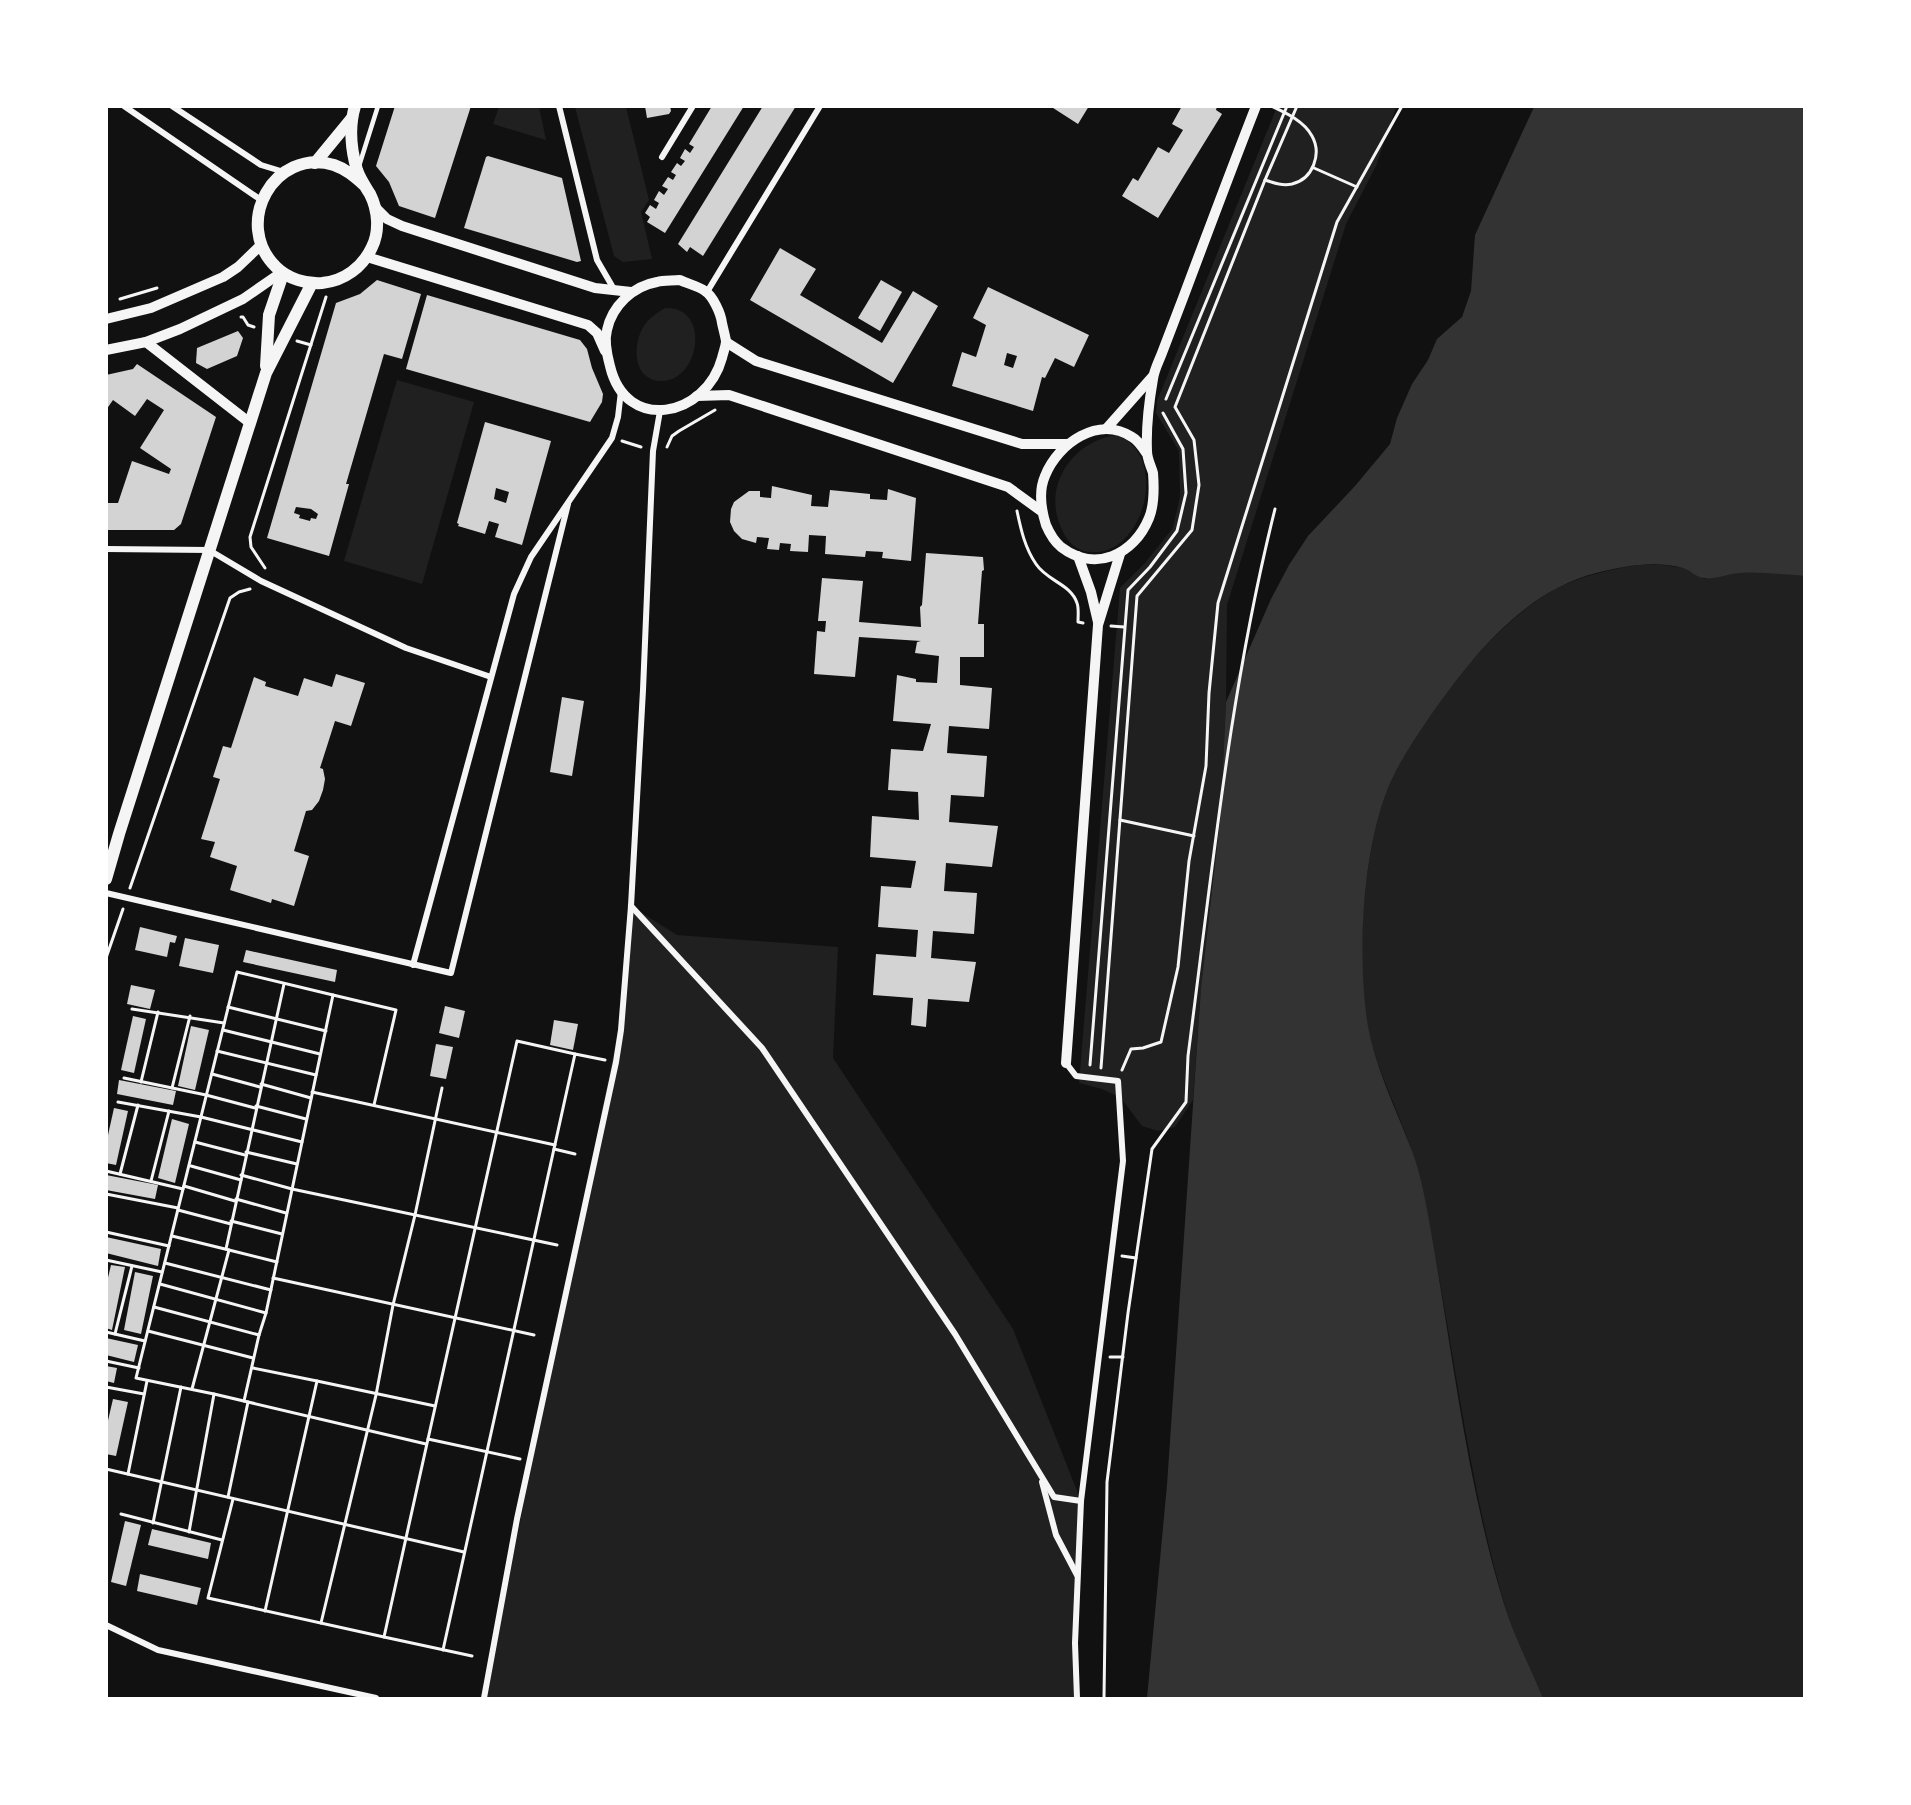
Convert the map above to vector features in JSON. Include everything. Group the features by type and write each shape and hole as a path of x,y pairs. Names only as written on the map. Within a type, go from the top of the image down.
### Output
{"main road":[{"path":"315,163 354,112"},
{"path":"354,112 352,147 357,171 364,185 375,207 377,220 373,246 358,267 337,280 312,283 297,280 283,273 269,260 261,245 257,230 257,215 261,200 271,184 285,172 315,163 333,165 350,173 364,185"},
{"path":"266,373 269,315 283,273"},
{"path":"106,879 266,373 312,283"}],"street":[{"path":"124,106 261,200"},
{"path":"172,106 261,165 285,172"},
{"path":"559,106 597,260 615,292"},
{"path":"662,157 693,106"},
{"path":"707,292 820,106"},
{"path":"1147,454 1153,376 1256,106"},
{"path":"366,257 588,325 597,333 607,354 612,375 621,391 637,406 660,411 682,406 697,396 718,372 726,342 721,316 707,292 680,280 656,282 631,292 595,288 402,226 387,219 375,207"},
{"path":"106,319 151,308 223,277 238,267 261,245"},
{"path":"106,350 146,342 180,329 243,299 283,273"},
{"path":"607,354 607,330 617,307 631,292"},
{"path":"146,342 250,423"},
{"path":"726,342 756,361 1022,444 1068,444"},
{"path":"1106,429 1153,376"},
{"path":"413,965 514,594 531,557 612,438 618,417 621,391"},
{"path":"697,396 729,395 997,484 1008,488 1041,511"},
{"path":"484,1698 517,1520 616,1062 631,906 653,451 660,411"},
{"path":"1106,429 1120,430 1135,438 1147,454 1153,473 1153,498 1150,518 1138,536 1120,554 1111,559 1097,560 1078,556 1060,546 1048,531 1041,511 1041,494 1044,476 1068,444 1085,433 1106,429"},
{"path":"106,893 451,973 568,504"},
{"path":"106,549 209,550 261,581 406,648 491,677"},
{"path":"1077,1698 1075,1643 1081,1501 1123,1161 1118,1081 1076,1076 1066,1063 1098,625 1120,554"},
{"path":"1078,556 1091,592 1098,625"},
{"path":"631,906 762,1048 955,1334 1054,1497 1081,1501"},
{"path":"1041,1475 1056,1534 1077,1575"},
{"path":"106,1625 158,1650 376,1698"}],"lane":[{"path":"357,171 378,106"}],"path":[{"path":"1265,180 1280,185 1294,184 1314,168 1317,158 1312,136 1293,117 1271,106"},
{"path":"1166,399 1287,106"},
{"path":"1100,1079 1137,596 1192,530 1199,485 1194,440 1175,407 1265,180 1297,106"},
{"path":"1118,1081 1131,1049 1161,1042 1178,967 1194,836 1206,766 1209,693 1218,603 1337,222 1402,106"},
{"path":"1314,168 1357,187"},
{"path":"106,958 230,598 239,592 253,588 261,581 266,569 251,547 250,537 324,300 329,293"},
{"path":"612,438 653,451 662,451 669,446 672,436 715,410"},
{"path":"1089,1077 1128,591 1178,531 1186,493 1183,449 1161,410"},
{"path":"1104,1698 1107,1482 1152,1149 1186,1102 1188,1056 1237,688 1257,584 1275,509"},
{"path":"1017,510 1023,541 1037,565 1051,580 1066,586 1078,603 1078,622 1124,627"},
{"path":"1120,820 1194,836"},
{"path":"374,1105 396,1010 237,972 136,1378 427,1444"},
{"path":"192,1389 222,1278 231,1222 284,983"},
{"path":"228,1497 252,1368 271,1290 333,995"},
{"path":"228,1007 326,1031"},
{"path":"132,1009 190,1016 224,1023"},
{"path":"141,1082 158,1012"},
{"path":"172,1088 190,1016"},
{"path":"223,1030 320,1054"},
{"path":"384,1637 517,1041 616,1062"},
{"path":"217,1051 316,1075"},
{"path":"443,1650 575,1054"},
{"path":"212,1074 311,1098"},
{"path":"124,1078 307,1119"},
{"path":"321,1623 376,1395 393,1305 442,1088"},
{"path":"312,1092 496,1133 575,1154"},
{"path":"118,1102 201,1117 302,1142"},
{"path":"120,1174 138,1105"},
{"path":"151,1181 169,1111"},
{"path":"195,1142 297,1164"},
{"path":"190,1166 241,1180"},
{"path":"106,1171 287,1213"},
{"path":"241,1175 292,1189 557,1245"},
{"path":"106,1194 282,1234"},
{"path":"106,1232 169,1246"},
{"path":"172,1236 277,1262"},
{"path":"106,1260 162,1272"},
{"path":"165,1263 271,1290"},
{"path":"115,1334 132,1266"},
{"path":"273,1278 534,1335"},
{"path":"160,1284 266,1313"},
{"path":"153,1307 259,1335"},
{"path":"148,1330 254,1359"},
{"path":"106,1332 145,1341"},
{"path":"106,1361 139,1368"},
{"path":"252,1368 435,1406"},
{"path":"128,1474 147,1381"},
{"path":"266,1611 317,1381"},
{"path":"106,1395 107,1387 144,1394"},
{"path":"153,1523 181,1387"},
{"path":"189,1532 214,1394"},
{"path":"428,1439 530,1461"},
{"path":"106,1469 465,1552"},
{"path":"233,1498 208,1598 472,1656"},
{"path":"121,1514 222,1540"}],"shaded area":[{"path":"499,107 539,107 546,140 493,124"},
{"path":"575,107 626,107 649,200 641,212 652,259 623,262 614,256"},
{"path":"1277,107 1396,107 1376,166 1346,224 1227,605 1226,702 1221,811 1201,988 1193,1100 1175,1127 1158,1131 1142,1126 1121,1098 1102,1089 1079,1083 1120,588 1145,563 1173,528 1180,496 1179,451 1156,413 1157,401"},
{"path":"1534,107 1804,107 1804,576 1747,573 1703,578 1683,568 1662,564 1640,565 1596,573 1569,582 1544,595 1521,612 1480,651 1428,719 1404,756 1385,796 1367,874 1362,960 1369,1031 1385,1084 1412,1151 1422,1183 1460,1411 1491,1556 1508,1616 1543,1698 1147,1698 1167,1485 1201,988 1221,811 1226,702 1271,599 1289,565 1308,536 1355,486 1390,444 1397,418 1412,384 1428,360 1437,339 1462,317 1471,291 1475,235"},
{"path":"665,308 680,311 690,319 695,331 695,344 692,358 684,370 674,378 660,381 644,375 637,360 637,351 640,333 644,326"},
{"path":"397,380 474,402 422,584 344,561"},
{"path":"1117,435 1134,446 1143,463 1146,482 1144,503 1137,522 1125,538 1110,549 1086,551 1072,544 1060,525 1056,509 1059,479 1066,466 1088,445"},
{"path":"1639,565 1684,568 1704,579 1736,573 1778,573 1804,576 1804,1698 1543,1698 1512,1627 1492,1557 1472,1466 1421,1183 1406,1135 1374,1053 1366,1018 1362,935 1367,873 1372,844 1386,793 1416,736 1460,675 1485,646 1538,600 1582,578"},
{"path":"631,906 677,935 838,947 833,1058 1013,1329 1081,1501 1075,1643 1077,1698 485,1698 623,1006"}],"building":[{"path":"395,106 471,106 435,218 399,206 389,182 376,166"},
{"path":"645,106 670,106 671,111 669,114 647,118"},
{"path":"712,106 744,106 665,233 647,222 650,217 645,213 650,205 656,209 659,203 654,200 659,191 664,195 668,189 662,186 668,177 673,180 676,175 671,172 677,163 681,166 685,161 680,158 685,149 690,153 694,147 689,144"},
{"path":"763,106 796,106 703,256 690,247 687,252 678,244"},
{"path":"1050,106 1089,106 1078,124"},
{"path":"1182,106 1217,106 1216,110 1222,114 1158,218 1122,196 1133,178 1138,181 1158,147 1169,153 1183,130 1172,124"},
{"path":"488,156 562,178 581,261 577,262 464,228"},
{"path":"780,248 816,269 800,295 882,343 913,291 938,306 893,383 750,300"},
{"path":"377,280 421,294 402,359 384,354 346,484 349,484 329,556 267,538 336,303 360,294","holes":["296,507 311,509 318,514 316,519 311,518 310,521 299,518 300,515 294,513"]},
{"path":"881,280 902,292 880,331 858,318"},
{"path":"988,287 1089,335 1074,367 1055,358 1045,378 1042,377 1033,411 952,386 962,352 976,357 986,325 973,318","holes":["1007,353 1017,356 1013,368 1004,365"]},
{"path":"427,295 580,340 587,349 603,394 602,402 590,422 406,369"},
{"path":"238,331 243,338 237,356 207,369 196,363 197,348"},
{"path":"137,364 216,417 181,524 174,530 106,530 106,503 118,503 132,461 169,474 171,469 140,448 164,410 147,399 135,416 113,400 106,410 106,375 133,369"},
{"path":"485,422 551,441 522,545 495,537 499,524 489,521 485,534 458,526","holes":["496,488 509,492 506,503 494,499"]},
{"path":"772,486 812,495 811,506 828,507 830,490 870,494 870,499 887,500 888,489 916,498 911,561 882,558 883,552 866,551 865,557 825,554 826,536 809,535 808,552 790,551 791,544 780,543 779,550 767,549 769,538 757,537 756,543 742,539 734,531 730,522 734,502 749,491 760,491 760,497 771,498"},
{"path":"926,553 983,557 984,570 982,571 978,624 984,624 984,657 960,657 960,685 992,688 989,729 949,726 947,753 987,756 984,797 951,795 949,822 998,826 992,867 946,863 944,891 977,893 974,934 933,931 931,958 976,962 969,1002 928,999 926,1027 911,1025 913,998 873,995 876,954 916,957 918,930 878,927 881,886 911,888 916,861 870,857 872,816 919,820 918,792 888,790 891,749 923,751 931,724 893,721 897,675 916,679 916,682 937,683 939,656 915,653 917,642 921,641 859,637 855,677 814,674 817,631 825,632 826,621 818,621 822,578 863,581 859,622 921,627 920,607"},
{"path":"336,674 365,683 351,726 335,721 320,768 323,769 325,779 323,790 312,810 306,811 294,851 309,856 294,906 272,899 271,903 230,890 237,866 210,857 215,842 201,839 220,779 213,777 223,746 231,748 254,677 266,682 265,686 298,696 304,678 332,687"},
{"path":"562,697 584,701 572,776 550,772"},
{"path":"140,927 177,936 175,943 170,942 167,957 135,950"},
{"path":"185,938 219,945 213,973 179,966"},
{"path":"246,950 337,970 335,982 243,962"},
{"path":"131,985 155,990 150,1009 127,1004"},
{"path":"445,1006 465,1011 459,1038 439,1033"},
{"path":"133,1016 146,1019 134,1073 121,1070"},
{"path":"554,1020 578,1024 573,1050 550,1045"},
{"path":"191,1026 209,1030 195,1090 178,1086"},
{"path":"436,1044 453,1047 446,1079 430,1076"},
{"path":"119,1080 176,1091 173,1105 117,1094"},
{"path":"114,1108 128,1111 116,1165 106,1163 106,1144"},
{"path":"172,1119 189,1124 175,1183 158,1178"},
{"path":"106,1175 158,1185 155,1199 106,1190"},
{"path":"106,1237 161,1249 158,1266 106,1253"},
{"path":"111,1265 125,1267 112,1330 106,1328 106,1286"},
{"path":"135,1272 153,1276 141,1334 124,1330"},
{"path":"106,1338 138,1345 134,1362 106,1355"},
{"path":"106,1366 117,1368 114,1383 106,1381"},
{"path":"113,1399 128,1402 116,1456 106,1454 106,1429"},
{"path":"125,1521 141,1525 126,1586 111,1582"},
{"path":"152,1529 211,1543 208,1559 148,1545"},
{"path":"140,1574 201,1588 197,1605 137,1591"}]}
